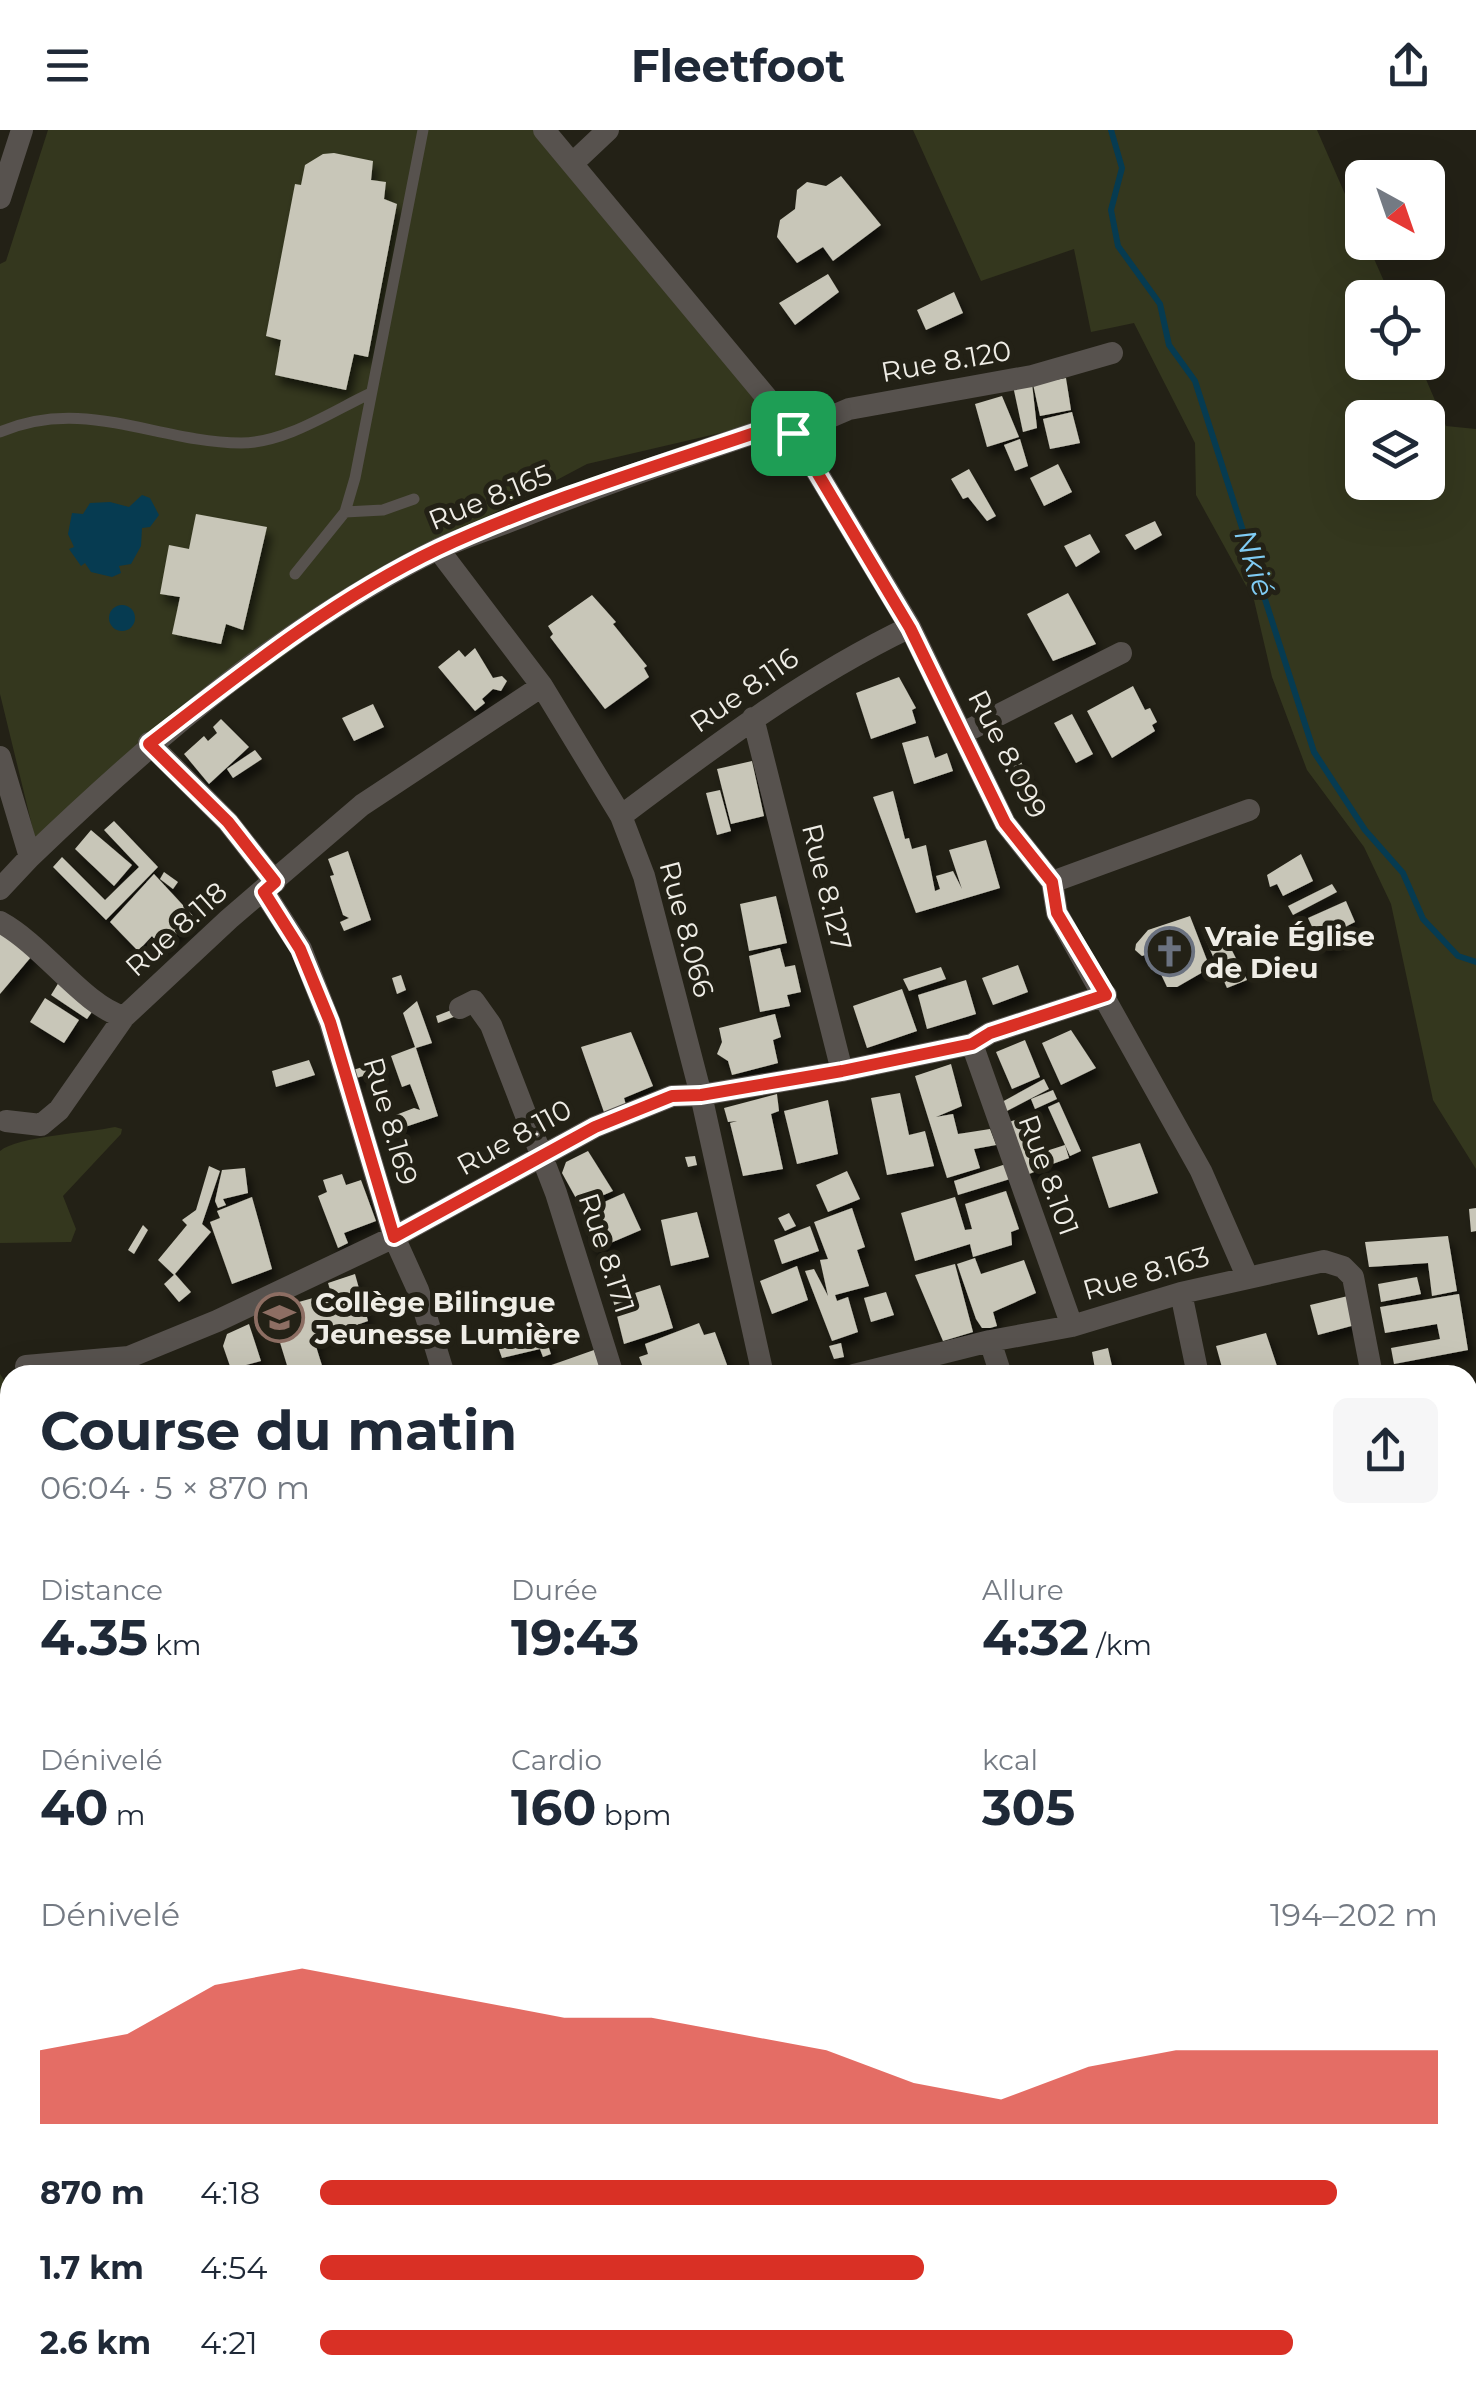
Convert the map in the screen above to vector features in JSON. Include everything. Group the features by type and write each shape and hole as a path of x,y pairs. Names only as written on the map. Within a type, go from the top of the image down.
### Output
{"street":[{"path":"0,198 22,130"},
{"path":"544,130 790,428"},
{"path":"573,163 608,130"},
{"name":"Rue 8.120","path":"790,428 849,409 1032,376 1112,353"},
{"name":"Rue 8.165","path":"0,889 149,744 303,630 438,549 599,486 790,428"},
{"name":"Rue 8.099","path":"790,428 910,628 1005,823 1052,882 1057,913 1201,1171 1247,1276"},
{"name":"Rue 8.066","path":"438,549 542,686 621,816 644,876 701,1095 761,1365"},
{"name":"Rue 8.116","path":"621,816 752,718 830,667 910,628"},
{"path":"963,733 1121,652"},
{"name":"Rue 8.118","path":"0,922 28,937 106,1012 124,1017 229,918 362,805 542,686"},
{"name":"Rue 8.127","path":"752,718 842,1071"},
{"name":"Rue 8.169","path":"149,744 228,822 270,887 300,949 330,1022 394,1237 418,1290 441,1365"},
{"path":"0,758 30,857"},
{"path":"1052,882 1249,810"},
{"name":"Rue 8.110","path":"37,1365 129,1357 394,1237 595,1127 672,1096 701,1095 842,1071 972,1044 990,1033 1106,995"},
{"name":"Rue 8.171","path":"460,1008 474,1001 490,1026 556,1193 610,1365"},
{"path":"6,1121 41,1126 59,1110 124,1017"},
{"name":"Rue 8.101","path":"972,1044 1072,1326"},
{"name":"Rue 8.163","path":"894,1365 1072,1326 1181,1293 1324,1261 1343,1266 1353,1277 1370,1365"},
{"path":"1181,1293 1196,1365"},
{"path":"990,1341 998,1365"}],"lane":[{"path":"295,574 345,512 423,130"},
{"path":"0,432 45,417 76,416 241,443 269,439 370,394"},
{"path":"345,512 384,510 414,500"}],"green space":[{"path":"48,130 546,130 789,417 587,464 441,541 35,838 0,694 0,264 6,261"},
{"path":"913,130 1317,130 1345,194 1345,260 1375,260 1383,280 1345,280 1345,380 1426,380 1435,400 1345,400 1345,500 1445,500 1445,424 1476,429 1476,1169 1433,1100 1391,904 1364,847 1307,770 1272,677 1254,600 1196,495 1195,443 1134,323 1091,332 1074,249 981,281"},
{"path":"122,1129 121,1134 63,1196 76,1229 71,1242 0,1243 0,1151 37,1138"}],"water":[{"path":"142,495 150,498 159,515 150,527 142,528 141,546 131,564 119,566 121,573 112,577 91,572 85,563 81,566 69,549 74,547 68,534 72,513 83,514 90,503 110,502 129,507"},
{"path":"122,605 131,609 135,618 131,627 122,631 113,627 109,618 113,609"}],"building":[{"path":"323,154 373,161 371,180 386,182 384,199 397,204 368,357 354,354 346,390 275,375 281,340 266,336 295,184 301,185 305,165"},
{"path":"841,176 881,225 833,261 823,247 797,263 777,237 780,220 795,209 797,190 807,182 826,186"},
{"path":"828,274 839,292 795,325 779,303"},
{"path":"954,292 963,313 926,330 917,310"},
{"path":"1066,378 1071,410 1040,416 1033,384"},
{"path":"1032,383 1037,428 1023,432 1013,386"},
{"path":"1002,396 1019,437 987,447 975,404"},
{"path":"1072,412 1080,443 1050,449 1043,419"},
{"path":"1020,439 1028,466 1015,471 1004,445"},
{"path":"1058,464 1072,492 1044,506 1030,478"},
{"path":"969,469 996,516 987,521 968,497 963,499 951,479"},
{"path":"196,514 267,527 243,630 226,624 221,644 172,634 180,597 160,594 169,545 189,549"},
{"path":"1155,521 1162,535 1135,550 1125,535"},
{"path":"1090,534 1100,552 1076,567 1064,546"},
{"path":"1068,593 1096,644 1053,661 1027,614"},
{"path":"592,595 647,666 644,668 649,677 605,709 550,637 553,634 548,626"},
{"path":"475,648 493,678 502,676 507,681 501,691 493,689 482,699 485,703 475,711 438,667 459,650 465,657"},
{"path":"899,677 916,708 912,710 916,723 871,739 856,693"},
{"path":"1133,686 1145,710 1150,708 1157,722 1152,725 1155,731 1112,758 1087,711"},
{"path":"373,704 384,727 354,741 342,718"},
{"path":"1072,714 1093,754 1076,763 1054,723"},
{"path":"221,719 249,747 209,784 184,754 204,736 208,741 217,733 213,727"},
{"path":"928,736 935,758 947,753 953,771 914,784 902,743"},
{"path":"255,750 262,759 233,778 227,769"},
{"path":"1017,754 1039,798 1028,803 1005,760"},
{"path":"752,761 764,816 731,824 717,769"},
{"path":"720,790 731,831 717,835 706,793"},
{"path":"893,791 905,839 909,838 912,849 926,845 935,891 940,889 936,876 953,871 962,889 949,850 986,840 1000,888 916,913 873,797"},
{"path":"114,821 158,867 106,920 53,867 62,857 105,900 139,867 104,830"},
{"path":"91,830 132,865 114,886 75,849"},
{"path":"348,851 371,920 344,931 340,922 349,918 343,915 328,859"},
{"path":"1301,854 1313,881 1283,896 1277,884 1270,887 1267,875"},
{"path":"164,872 178,882 173,889 160,879"},
{"path":"154,874 194,917 168,942 160,946 152,936 138,951 110,922"},
{"path":"1332,884 1337,892 1293,915 1288,906"},
{"path":"776,896 787,943 749,951 740,904"},
{"path":"1346,901 1355,922 1347,926 1350,936 1323,950 1308,918"},
{"name":"Vraie Église de Dieu","path":"1190,916 1210,968 1177,987 1167,987 1160,972 1151,969 1148,954 1142,956 1135,950 1136,944 1148,930"},
{"path":"1221,929 1247,980 1227,988 1204,936"},
{"path":"0,931 36,951 0,994"},
{"path":"780,948 785,967 795,965 801,992 787,995 790,1006 760,1012 749,956"},
{"path":"1018,965 1028,992 993,1005 982,978"},
{"path":"941,967 946,979 909,991 903,979"},
{"path":"401,975 406,990 397,994 392,978"},
{"path":"966,980 976,1014 927,1029 918,995"},
{"path":"59,982 94,1009 87,1019 51,995"},
{"path":"902,989 917,1031 867,1048 853,1006"},
{"path":"45,998 79,1020 64,1043 30,1022"},
{"path":"417,1001 432,1043 416,1048 438,1116 393,1131 388,1118 414,1108 420,1110 410,1084 402,1087 391,1056 415,1047 403,1013"},
{"path":"454,1009 456,1016 438,1023 436,1016"},
{"path":"775,1014 781,1037 773,1040 778,1063 732,1075 728,1061 717,1054 722,1042 719,1028"},
{"path":"1071,1030 1096,1068 1061,1085 1042,1043"},
{"path":"631,1032 653,1086 624,1098 626,1105 605,1115 581,1047"},
{"path":"1025,1040 1040,1077 1012,1089 996,1052"},
{"path":"309,1060 315,1075 276,1087 272,1071"},
{"path":"381,1061 386,1074 379,1076 376,1072 350,1080 347,1072"},
{"path":"951,1064 962,1106 936,1117 953,1114 958,1134 990,1129 996,1145 974,1149 980,1168 947,1178 915,1076"},
{"path":"1044,1079 1049,1089 1005,1112 1000,1103"},
{"path":"1053,1090 1057,1099 1035,1109 1031,1099"},
{"path":"900,1093 909,1135 925,1131 934,1166 887,1175 871,1098"},
{"path":"777,1094 779,1111 771,1114 783,1169 743,1176 730,1123 737,1121 728,1122 724,1108"},
{"path":"828,1100 838,1154 797,1164 784,1111"},
{"path":"1059,1102 1081,1151 1070,1156 1048,1107"},
{"path":"1024,1117 1044,1168 1029,1174 1009,1122"},
{"path":"1140,1143 1158,1193 1109,1208 1092,1157"},
{"path":"1065,1145 1069,1158 1047,1166 1043,1152"},
{"path":"588,1151 613,1191 590,1201 587,1196 577,1200 562,1173 566,1162"},
{"path":"695,1156 697,1165 688,1167 685,1157"},
{"path":"1006,1164 1010,1179 958,1195 954,1181"},
{"path":"209,1166 220,1171 202,1224 211,1232 174,1275 158,1260 187,1225 182,1220 196,1210"},
{"path":"245,1168 248,1193 223,1199 226,1205 218,1208 215,1201 222,1170"},
{"path":"847,1171 860,1199 828,1212 816,1185"},
{"path":"342,1174 346,1185 361,1180 376,1221 344,1233 348,1243 338,1248 318,1196 327,1192 323,1180"},
{"path":"1006,1191 1019,1229 1011,1232 1012,1245 973,1257 970,1244 915,1261 901,1213 955,1197 965,1230 972,1229 965,1204"},
{"path":"624,1193 641,1230 594,1250 580,1213"},
{"path":"252,1197 272,1269 232,1284 210,1222 220,1218 217,1211"},
{"path":"852,1208 865,1247 857,1250 869,1286 835,1295 837,1301 848,1297 858,1332 832,1341 805,1271 814,1269 828,1296 820,1260 828,1259 814,1222"},
{"path":"1476,1208 1476,1231 1471,1232 1469,1209"},
{"path":"697,1212 709,1257 671,1266 661,1220"},
{"path":"789,1213 796,1226 785,1231 778,1218"},
{"path":"143,1225 148,1230 134,1254 128,1250"},
{"path":"810,1226 819,1251 782,1264 774,1240"},
{"path":"1448,1236 1457,1291 1432,1296 1428,1263 1369,1267 1365,1242"},
{"path":"975,1258 981,1274 1024,1260 1036,1293 993,1312 997,1326 990,1328 982,1328 976,1319 957,1264"},
{"path":"955,1264 973,1332 943,1341 915,1275"},
{"path":"797,1266 808,1300 772,1314 760,1281"},
{"path":"175,1274 191,1292 179,1302 164,1284"},
{"path":"355,1274 368,1321 314,1340 322,1365 287,1365 270,1310 331,1293 328,1283"},
{"path":"1417,1277 1421,1294 1381,1302 1378,1284"},
{"path":"660,1285 673,1328 624,1344 613,1300"},
{"path":"886,1292 894,1315 871,1322 864,1298"},
{"path":"1459,1294 1468,1350 1394,1364 1391,1348 1440,1339 1437,1324 1385,1333 1380,1307"},
{"path":"1348,1296 1355,1325 1318,1335 1310,1305"},
{"path":"699,1323 704,1335 715,1332 727,1365 642,1365 639,1357 648,1354 645,1344"},
{"path":"249,1324 261,1361 230,1365 223,1346 227,1334"},
{"path":"541,1325 551,1354 543,1357 540,1349 502,1358 496,1341"},
{"path":"1266,1333 1277,1365 1221,1365 1216,1346"},
{"path":"841,1343 844,1357 834,1359 829,1346"},
{"path":"1108,1348 1112,1365 1094,1365 1092,1352"},
{"path":"594,1350 599,1365 552,1365"}],"waterway":[{"name":"Nkié","path":"1111,130 1122,168 1111,210 1118,246 1160,304 1169,345 1195,381 1314,752 1365,830 1403,873 1423,919 1458,956 1476,962"}],"place":[{"name":"Vraie Église de Dieu","path":"1170,952"},
{"name":"Collège Bilingue Jeunesse Lumière","path":"280,1318"}],"route":[{"path":"787,422 793,433 910,628 1005,823 1052,882 1057,913 1106,995 990,1033 972,1044 842,1071 701,1095 672,1096 595,1127 394,1237 330,1022 300,949 264,892 275,882 228,822 149,744 260,659 347,600 438,549 599,486 787,422"}]}
